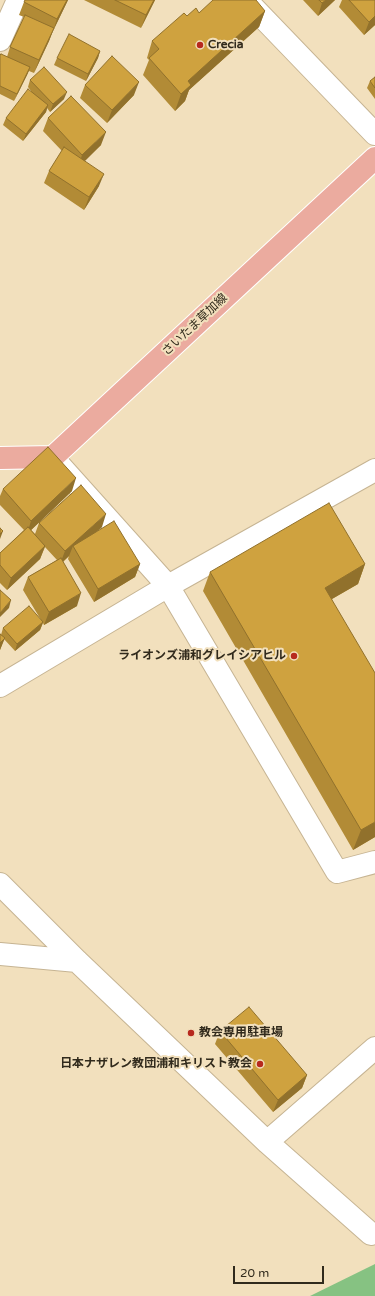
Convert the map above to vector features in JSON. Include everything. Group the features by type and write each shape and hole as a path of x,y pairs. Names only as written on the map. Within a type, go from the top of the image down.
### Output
{"main road":[{"name":"さいたま草加線","path":"53,457 375,158"},
{"path":"0,458 53,457"}],"street":[{"path":"0,40 18,0"},
{"path":"246,0 375,134"},
{"path":"53,457 168,586 337,872 375,862"},
{"path":"0,686 168,586 375,470"},
{"path":"0,884 77,961 267,1142 371,1234"},
{"path":"0,954 77,961"},
{"path":"267,1142 375,1048"}],"green space":[{"path":"375,1264 375,1296 310,1296"}],"building":[{"path":"25,0 67,0 57,19 24,2"},
{"path":"115,0 154,0 146,15"},
{"name":"Crecia","path":"213,0 256,0 265,11 188,81 191,85 181,94 149,58 159,49 152,41 184,13 187,16 196,8 199,13"},
{"path":"319,0 326,0 322,3"},
{"path":"349,0 375,0 375,16 369,22"},
{"path":"25,15 54,28 39,60 10,47"},
{"path":"69,34 100,51 88,74 57,58"},
{"path":"1,54 30,67 17,94 0,86"},
{"path":"112,56 139,82 112,110 85,85"},
{"path":"44,67 67,92 53,104 30,80"},
{"path":"375,77 375,88 370,81"},
{"path":"28,89 48,105 26,134 6,118"},
{"path":"71,96 106,132 82,155 48,118"},
{"path":"64,147 104,174 89,197 49,171"},
{"path":"48,447 76,478 31,521 3,489"},
{"path":"81,485 106,514 65,551 39,523"},
{"name":"ライオンズ浦和グレイシアヒル","path":"329,503 365,564 325,588 375,673 375,822 361,830 210,572"},
{"path":"114,521 140,564 98,589 73,546"},
{"path":"28,527 45,546 11,578 0,565 0,553"},
{"path":"61,558 81,593 49,612 28,577"},
{"path":"0,590 11,600 0,613"},
{"path":"29,606 43,622 17,644 3,628"},
{"path":"0,634 5,638 0,643"},
{"path":"249,1007 307,1075 278,1100 220,1031"}],"place":[{"name":"Crecia","path":"200,45"},
{"name":"ライオンズ浦和グレイシアヒル","path":"294,656"},
{"name":"教会専用駐車場","path":"191,1033"},
{"name":"日本ナザレン教団浦和キリスト教会","path":"260,1064"}]}
